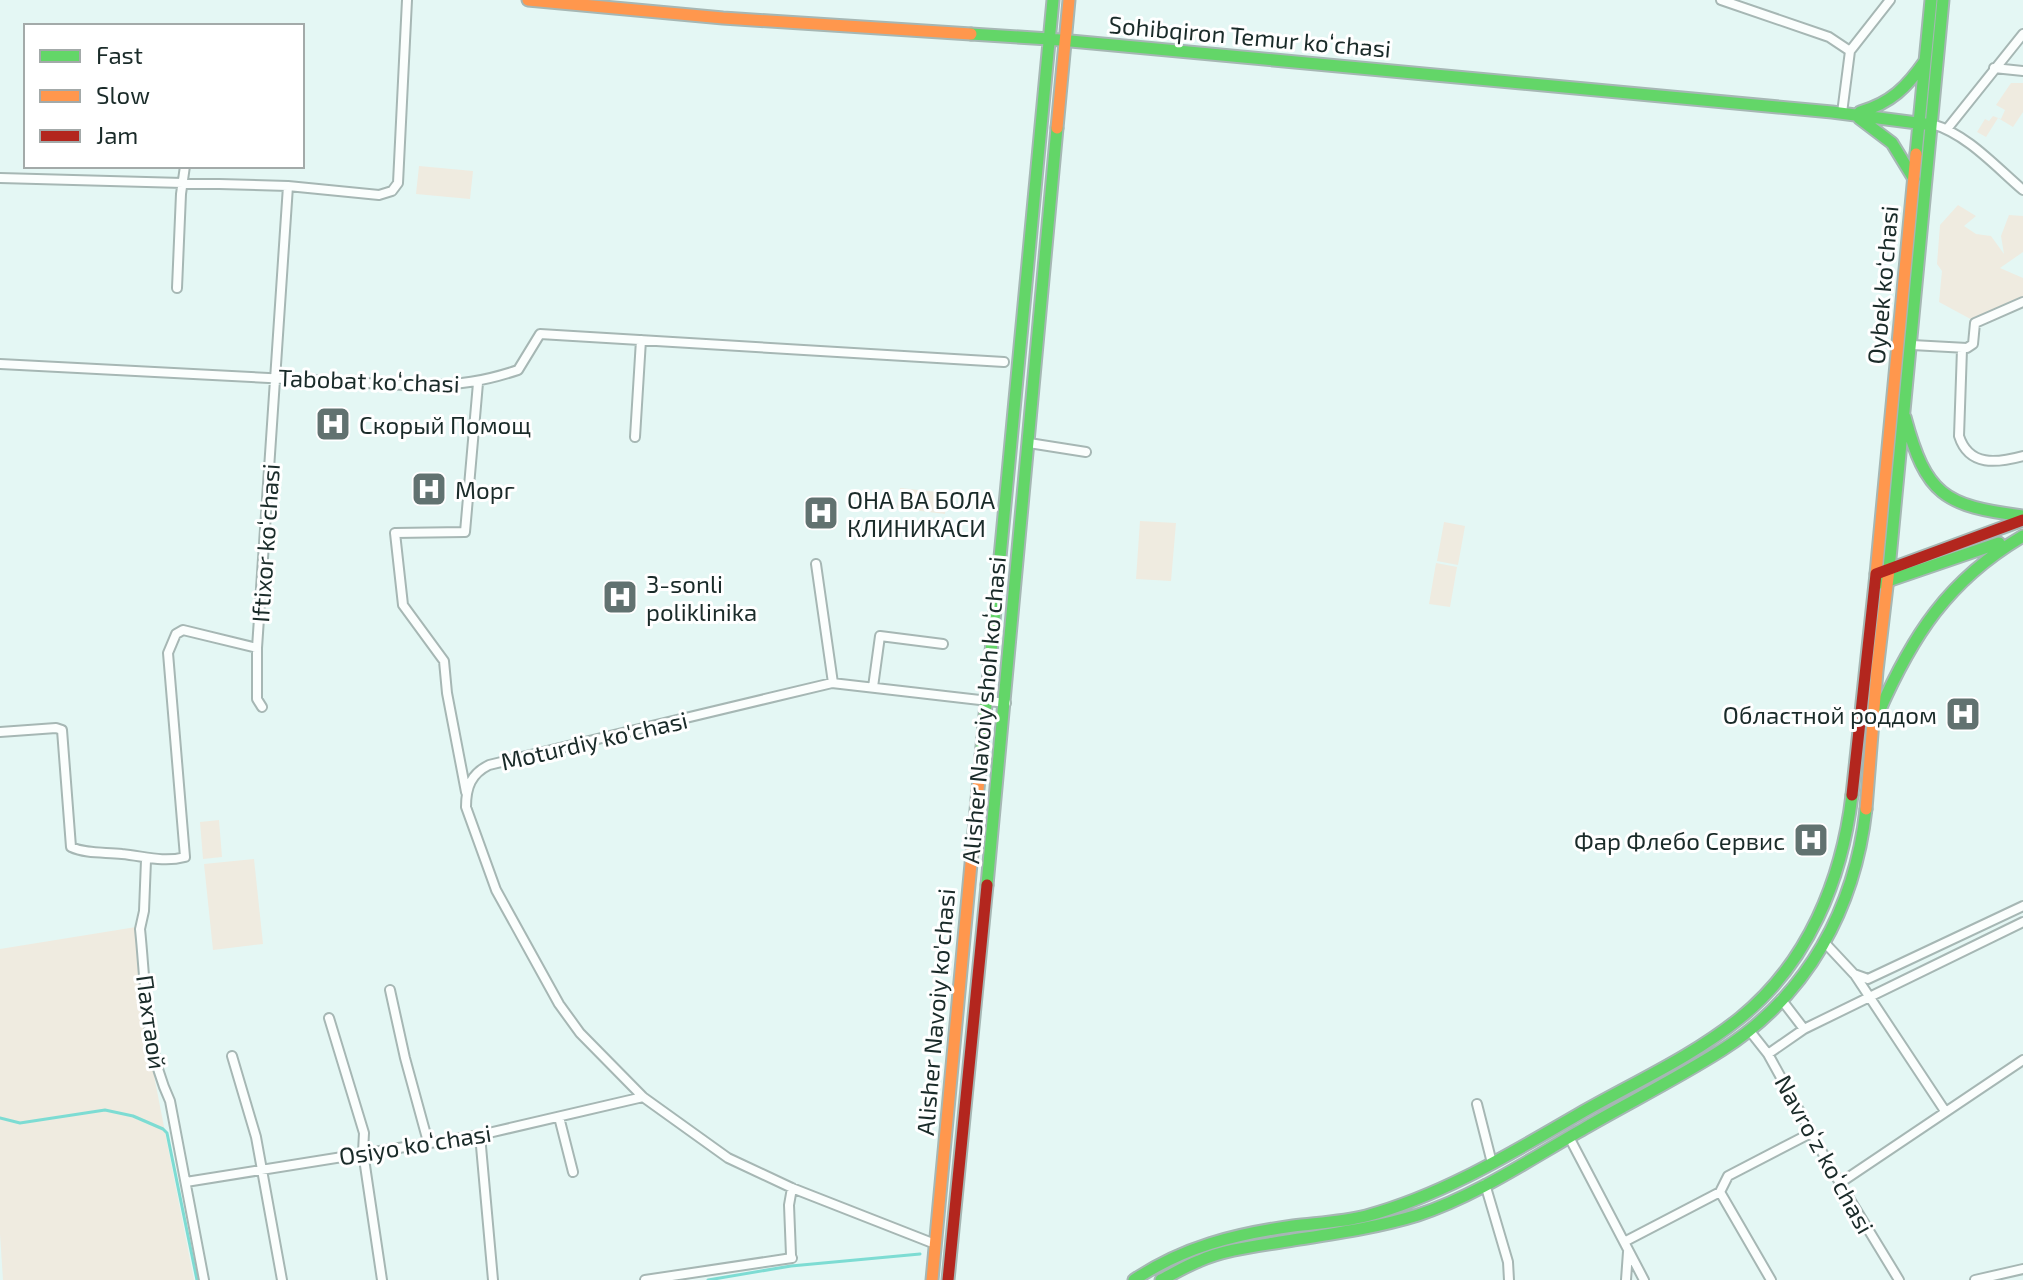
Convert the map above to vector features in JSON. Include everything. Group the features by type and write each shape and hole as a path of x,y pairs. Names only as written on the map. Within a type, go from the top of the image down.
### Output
{"main road":[{"name":"Sohibqiron Temur koʻchasi","path":"528,0 723,18 1066,40 1932,124"},
{"name":"Alisher Navoiy shoh koʻchasi","path":"987,701 1053,0"},
{"name":"Alisher Navoiy shoh koʻchasi","path":"948,1280 1006,703 1069,0"},
{"name":"Oybek ko‘chasi","path":"1134,1280 1182,1250 1213,1239 1362,1217 1421,1199 1492,1163 1714,1037 1752,1009 1782,976 1806,941 1825,905 1848,829 1876,574 1931,0"},
{"name":"Oybek ko‘chasi","path":"1161,1280 1200,1260 1249,1247 1354,1231 1420,1214 1485,1184 1723,1049 1749,1030 1781,999 1825,943 1852,882 1864,830 1943,0"},
{"path":"1847,114 1895,99 1907,88 1925,61"},
{"path":"1847,114 1888,137 1899,149 1914,179"},
{"path":"1905,417 1915,457 1925,477 1936,489 1973,509 2023,518"},
{"path":"1874,587 1888,575 2023,518"},
{"path":"1876,574 1888,575 2023,535"},
{"path":"1872,729 1895,675 1932,612 1954,585 2023,535"},
{"name":"Alisher Navoiy ko'chasi","path":"932,1280 987,701"},
{"path":"1782,976 1793,985"}],"street":[{"path":"0,178 288,186 379,195 392,191 398,183 407,0"},
{"path":"1721,0 1829,37 1850,51"},
{"path":"1847,114 1850,51 1890,0"},
{"path":"1947,129 2023,34"},
{"path":"1994,68 2023,71"},
{"path":"1932,124 1947,129 2023,190"},
{"path":"177,288 185,168"},
{"name":"Iftixor koʻchasi","path":"146,860 180,859 186,853 168,666 172,640 183,630 257,648 288,186"},
{"path":"1912,345 1967,348 1973,344 1975,323 2023,302"},
{"name":"Tabobat koʻchasi","path":"0,364 423,386 478,383 518,370 540,334 1004,362"},
{"path":"635,437 641,340"},
{"path":"1962,349 1959,436 1962,444 1977,460 1986,463 2023,456"},
{"path":"478,383 465,532 395,533 403,605 444,661 466,807 496,890 559,1004 580,1033 643,1097 728,1158 792,1188 935,1244"},
{"path":"1029,443 1086,452"},
{"path":"816,564 833,683"},
{"path":"873,687 880,636 943,644"},
{"path":"257,648 257,699 262,707"},
{"name":"Moturdiy ko'chasi","path":"466,793 470,780 489,765 833,683 1006,703"},
{"path":"0,732 62,730 71,847 146,860"},
{"name":"Пахтаой","path":"146,860 144,911 140,929 152,1048 158,1075 170,1101 204,1280"},
{"path":"1854,974 1868,979 2023,906"},
{"path":"1768,1054 1804,1029 2023,922"},
{"path":"1825,943 1854,974 1945,1111"},
{"path":"390,990 428,1142"},
{"path":"1781,999 1804,1029"},
{"path":"329,1018 364,1133 363,1152 382,1280"},
{"name":"Navroʻz koʻchasi","path":"1749,1030 1768,1054 1811,1133 1899,1280"},
{"path":"232,1056 263,1168 282,1280"},
{"path":"1840,1183 2023,1060"},
{"name":"Osiyo koʻchasi","path":"186,1182 480,1135 643,1097"},
{"path":"1477,1104 1492,1163"},
{"path":"559,1117 573,1172"},
{"path":"1626,1247 1720,1192 1728,1176 1811,1133"},
{"path":"480,1135 493,1280"},
{"path":"1569,1137 1644,1280"},
{"path":"1485,1184 1508,1262 1509,1280"},
{"path":"645,1280 792,1257 789,1205 792,1188"},
{"path":"1720,1192 1771,1280"},
{"path":"1626,1247 1626,1280"},
{"path":"1975,1280 2022,1271"}],"shaded area":[{"path":"2011,83 2023,83 2023,112 2013,127 1998,118 1986,137 1977,132 1985,119 1989,121 1993,116 2001,119 2005,110 1996,105"},
{"path":"419,166 473,171 470,199 416,194"},
{"path":"1958,205 1976,216 1964,226 1976,234 1991,236 2004,254 2001,236 2009,215 2023,216 2023,252 2000,268 2023,278 2023,299 1976,322 1939,302 1942,271 1937,264 1940,225"},
{"path":"900,488 947,493 945,514 897,508"},
{"path":"1140,521 1176,523 1171,581 1136,579"},
{"path":"1444,522 1465,526 1458,565 1437,561"},
{"path":"1436,563 1457,567 1450,607 1429,604"},
{"path":"219,820 222,857 203,859 200,822"},
{"path":"254,859 263,944 213,950 204,864"},
{"path":"136,927 141,1009 194,1280 3,1280 0,1234 0,949"}],"waterway":[{"path":"0,1118 20,1123 105,1110 133,1116 163,1129 167,1133 197,1280"},
{"path":"708,1280 791,1266 920,1254"}],"traffic: fast":[{"path":"981,757 1053,0"},
{"path":"1916,154 1931,0"},
{"path":"1889,569 1943,0"},
{"path":"971,34 1832,112 1925,124"},
{"path":"1860,112 1881,104 1897,93 1925,61"},
{"path":"1859,118 1892,143 1914,179"},
{"path":"987,885 1057,128"},
{"path":"1905,417 1921,464 1942,492 1974,507 2023,516"},
{"path":"1878,714 1904,659 1935,612 1973,571 2023,536"},
{"path":"1882,583 1999,543"},
{"path":"1134,1280 1171,1259 1230,1238 1357,1218 1422,1197 1502,1158 1722,1032 1764,996 1803,946 1818,918 1840,858 1852,795"},
{"path":"1161,1280 1220,1254 1370,1227 1440,1207 1503,1176 1722,1050 1779,1003 1822,946 1851,881 1866,809"}],"traffic: slow":[{"path":"528,0 723,18 971,34"},
{"path":"1057,128 1069,0"},
{"path":"1876,574 1916,154"},
{"path":"1866,809 1889,569"},
{"path":"932,1280 981,757"}],"traffic: jam":[{"path":"1852,795 1876,574 2023,520"},
{"path":"948,1280 987,885"}],"place":[{"name":"Скорый Помощ","path":"333,424"},
{"name":"Морг","path":"429,489"},
{"name":"ОНА ВА БОЛА КЛИНИКАСИ","path":"821,513"},
{"name":"3-sonli poliklinika","path":"620,597"},
{"name":"Областной роддом","path":"1963,714"},
{"name":"Фар Флебо Сервис","path":"1811,840"}]}
